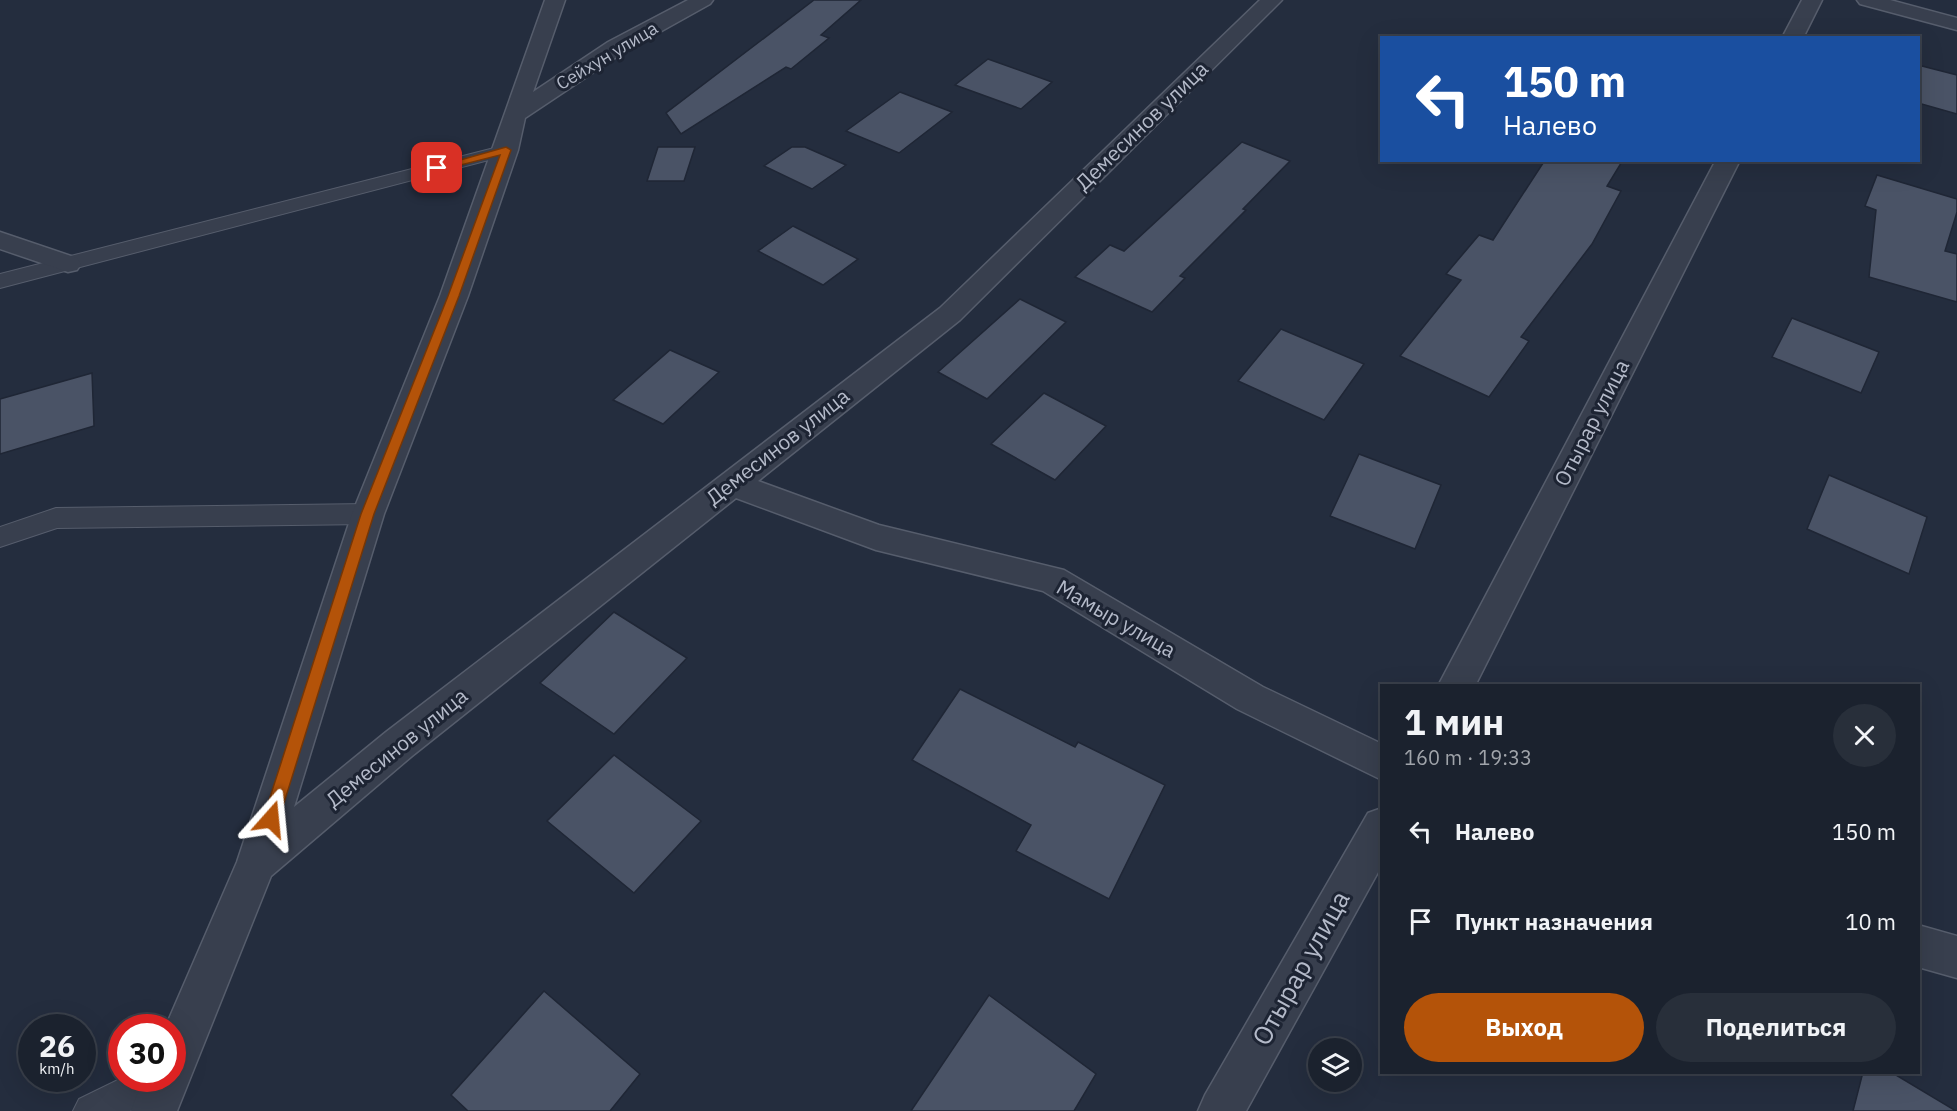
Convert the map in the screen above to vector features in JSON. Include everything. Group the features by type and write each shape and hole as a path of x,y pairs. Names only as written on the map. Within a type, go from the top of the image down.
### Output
{"street":[{"path":"186,1031 257,863 368,514 454,296 506,150 514,115 555,0"},
{"name":"Сейхун улица","path":"514,115 616,47 703,0"},
{"name":"Демесинов улица","path":"257,863 399,744 950,314 1272,0"},
{"path":"1793,36 1812,0"},
{"path":"1866,0 1957,24"},
{"name":"Отырар улица","path":"1457,684 1727,162"},
{"path":"0,240 68,264"},
{"name":"Мамыр улица","path":"730,484 876,537 1052,580 1250,698 1380,762"},
{"name":"Отырар улица","path":"1221,1111 1380,830"},
{"path":"1920,947 1957,957"},
{"path":"154,1111 160,1092"}],"lane":[{"path":"0,281 506,150"},
{"path":"0,537 56,518 368,514"},
{"path":"91,1111 133,1092"}],"building":[{"path":"814,0 861,0 821,35 829,38 791,69 786,67 681,134 666,113"},
{"path":"988,59 1052,82 1021,109 955,85"},
{"path":"1920,66 1957,75 1957,114 1920,104"},
{"path":"900,92 952,112 899,153 846,131"},
{"path":"1242,142 1290,161 1243,209 1246,210 1180,276 1185,278 1152,312 1075,277 1110,245 1124,251"},
{"path":"658,147 695,147 684,181 647,181"},
{"path":"792,147 805,147 846,165 812,189 764,166"},
{"path":"1544,162 1622,162 1607,186 1621,191 1592,244 1521,337 1529,341 1489,397 1400,356 1461,280 1446,274 1479,235 1493,240"},
{"path":"1877,175 1957,199 1957,212 1945,251 1957,254 1957,302 1869,277 1876,210 1865,206"},
{"path":"793,226 858,259 823,285 758,251"},
{"path":"1020,299 1066,322 987,399 938,372"},
{"path":"1792,318 1879,352 1861,393 1772,357"},
{"path":"1281,329 1364,364 1324,420 1238,381"},
{"path":"670,350 719,372 663,424 613,400"},
{"path":"92,373 94,426 0,454 0,399"},
{"path":"1044,393 1106,426 1055,480 991,444"},
{"path":"1359,454 1441,485 1415,549 1330,516"},
{"path":"1829,475 1927,517 1909,574 1807,529"},
{"path":"614,612 687,658 614,734 540,683"},
{"path":"960,689 1075,747 1078,742 1165,785 1109,899 1016,851 1031,825 912,760"},
{"path":"614,755 701,821 634,893 547,821"},
{"path":"544,991 640,1074 610,1111 468,1111 451,1095"},
{"path":"989,995 1096,1074 1074,1111 911,1111"},
{"path":"1862,1074 1894,1074 1956,1111 1853,1111"}],"route":[{"path":"271,819 368,514 454,296 506,150 437,168"}]}
